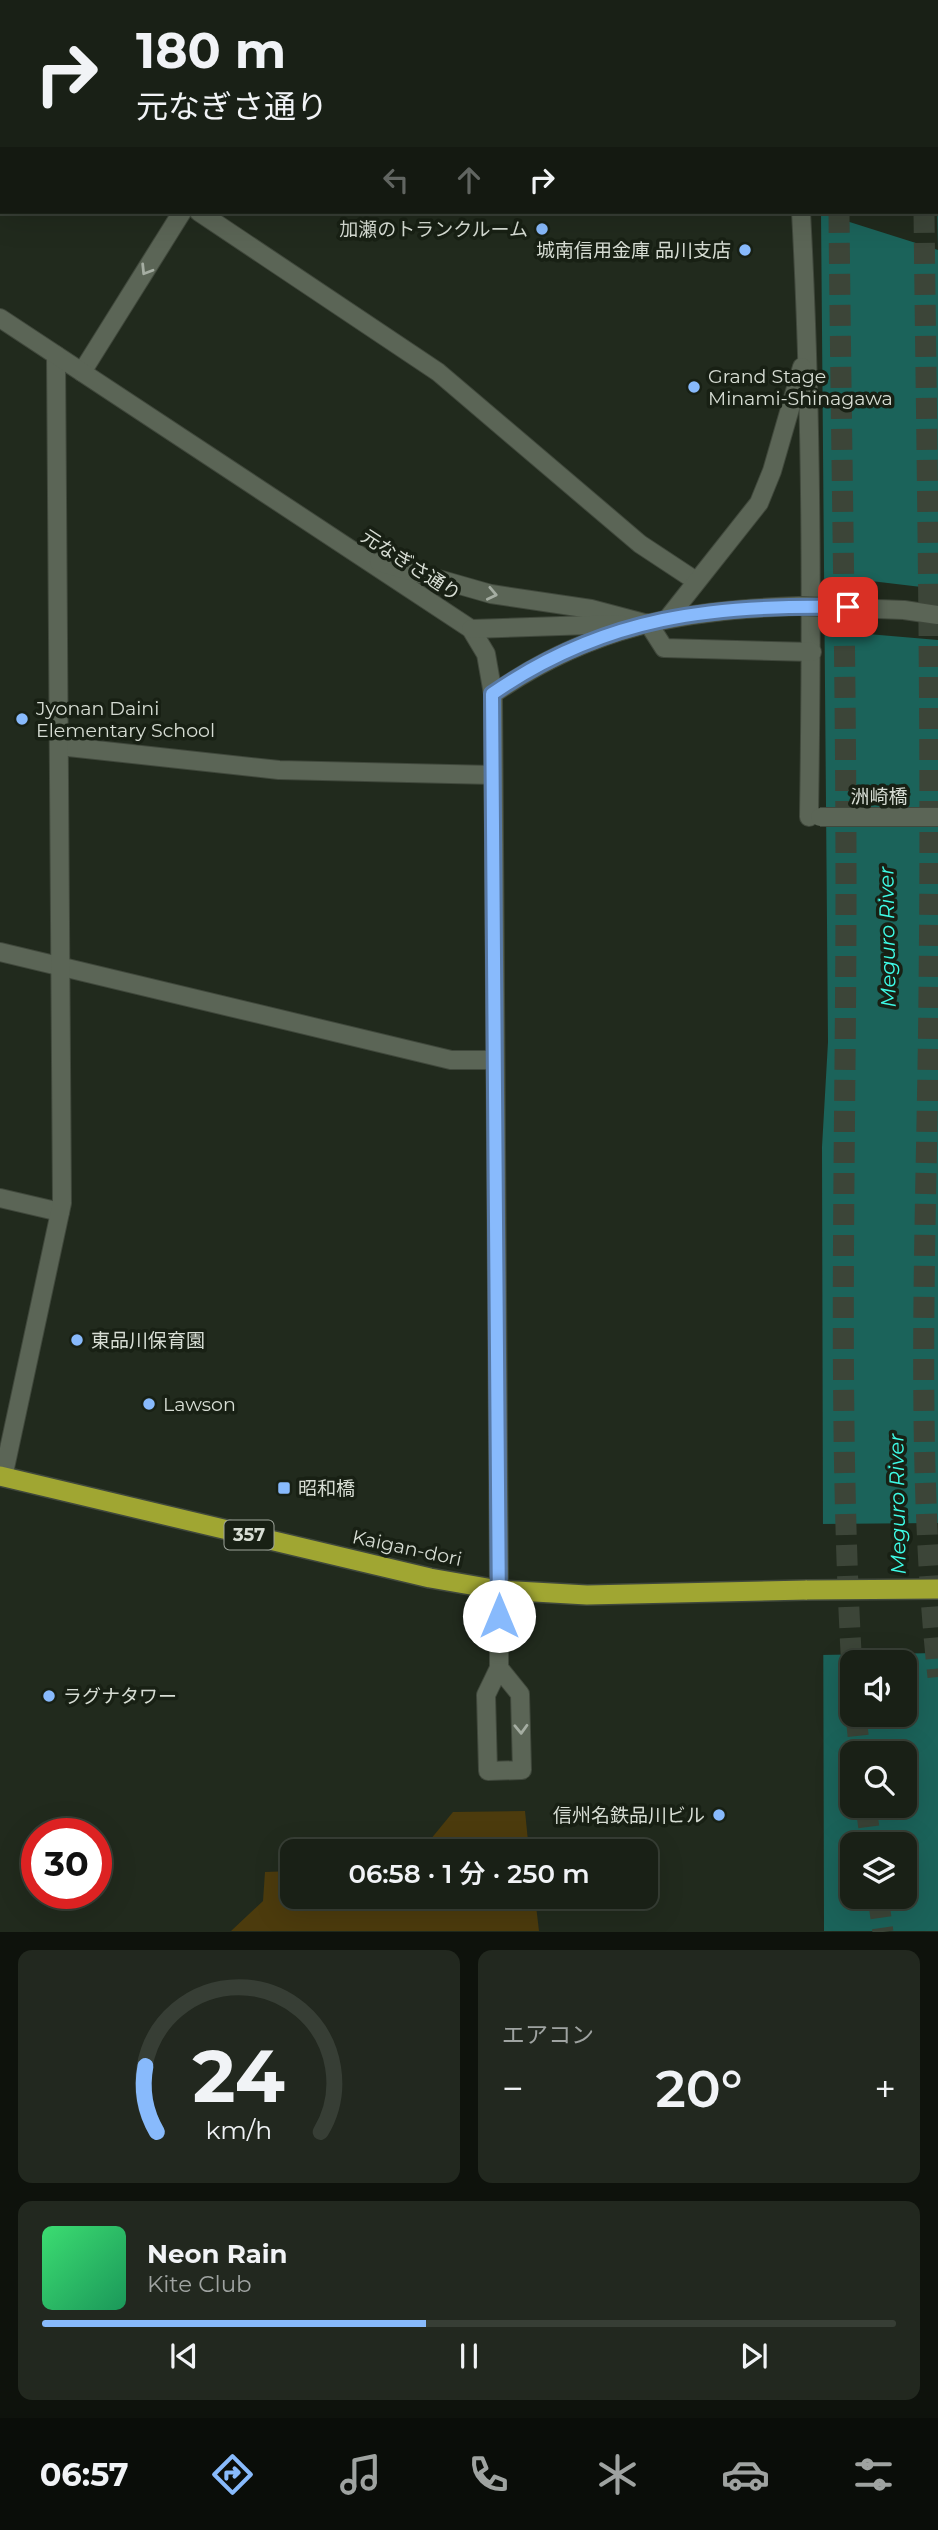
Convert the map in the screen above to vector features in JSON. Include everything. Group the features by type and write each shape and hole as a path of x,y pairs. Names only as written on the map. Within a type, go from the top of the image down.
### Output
{"highway":[{"name":"Kaigan-dori","path":"2,1476 430,1578 499,1590 587,1595 938,1589"}],"street":[{"path":"82,372 181,214"},
{"path":"203,214 438,372 640,544 696,581"},
{"path":"356,554 491,594 591,609 648,623 664,648 812,652 808,346 801,214"},
{"name":"元なぎさ通り","path":"0,318 471,629 486,654 492,694 499,1668"},
{"path":"668,618 740,531 759,503 772,471 808,346"},
{"path":"2,1476 61,1212 56,355"},
{"path":"492,694 559,652 648,623 705,611 799,606 904,610 938,615"},
{"path":"471,629 648,623"},
{"name":"洲崎橋","path":"812,652 815,817 938,817"},
{"path":"59,746 279,770 493,775"},
{"path":"0,952 451,1060 495,1060"},
{"path":"0,1198 61,1212"},
{"path":"499,1668 520,1693 522,1770 488,1771 486,1695 499,1668"}],"shaded area":[{"path":"525,1811 528,1839 431,1839 453,1812"},
{"path":"280,1871 280,1909 536,1909 539,1931 231,1931 263,1901 265,1872"}],"water":[{"name":"Meguro River","path":"821,214 938,214 938,1931 824,1931 822,1147 828,1042"}],"pier":[{"path":"824,214 937,214 938,250"},
{"path":"822,579 871,581 938,589 938,640 821,630"},
{"path":"938,1523 938,1653 917,1653 917,1650 840,1650 840,1655 820,1655 820,1524"}],"tunnel":[{"path":"839,214 846,802 843,1278 847,1572 851,1650"},
{"path":"924,214 930,797 924,1421 926,1507 938,1677"},
{"path":"857,1727 859,1741"},
{"path":"868,1818 869,1832"},
{"path":"880,1909 883,1932"}],"place":[{"name":"加瀬のトランクルーム","path":"542,229"},
{"name":"城南信用金庫 品川支店","path":"745,250"},
{"name":"Grand Stage Minami-Shinagawa","path":"694,387"},
{"name":"Jyonan Daini Elementary School","path":"22,719"},
{"name":"東品川保育園","path":"77,1340"},
{"name":"Lawson","path":"149,1404"},
{"name":"昭和橋","path":"284,1488"},
{"name":"ラグナタワー","path":"49,1696"},
{"name":"信州名鉄品川ビル","path":"719,1815"}],"route":[{"path":"499,1616 492,694 559,652 614,632 668,618 705,611 799,606 848,607"}]}
